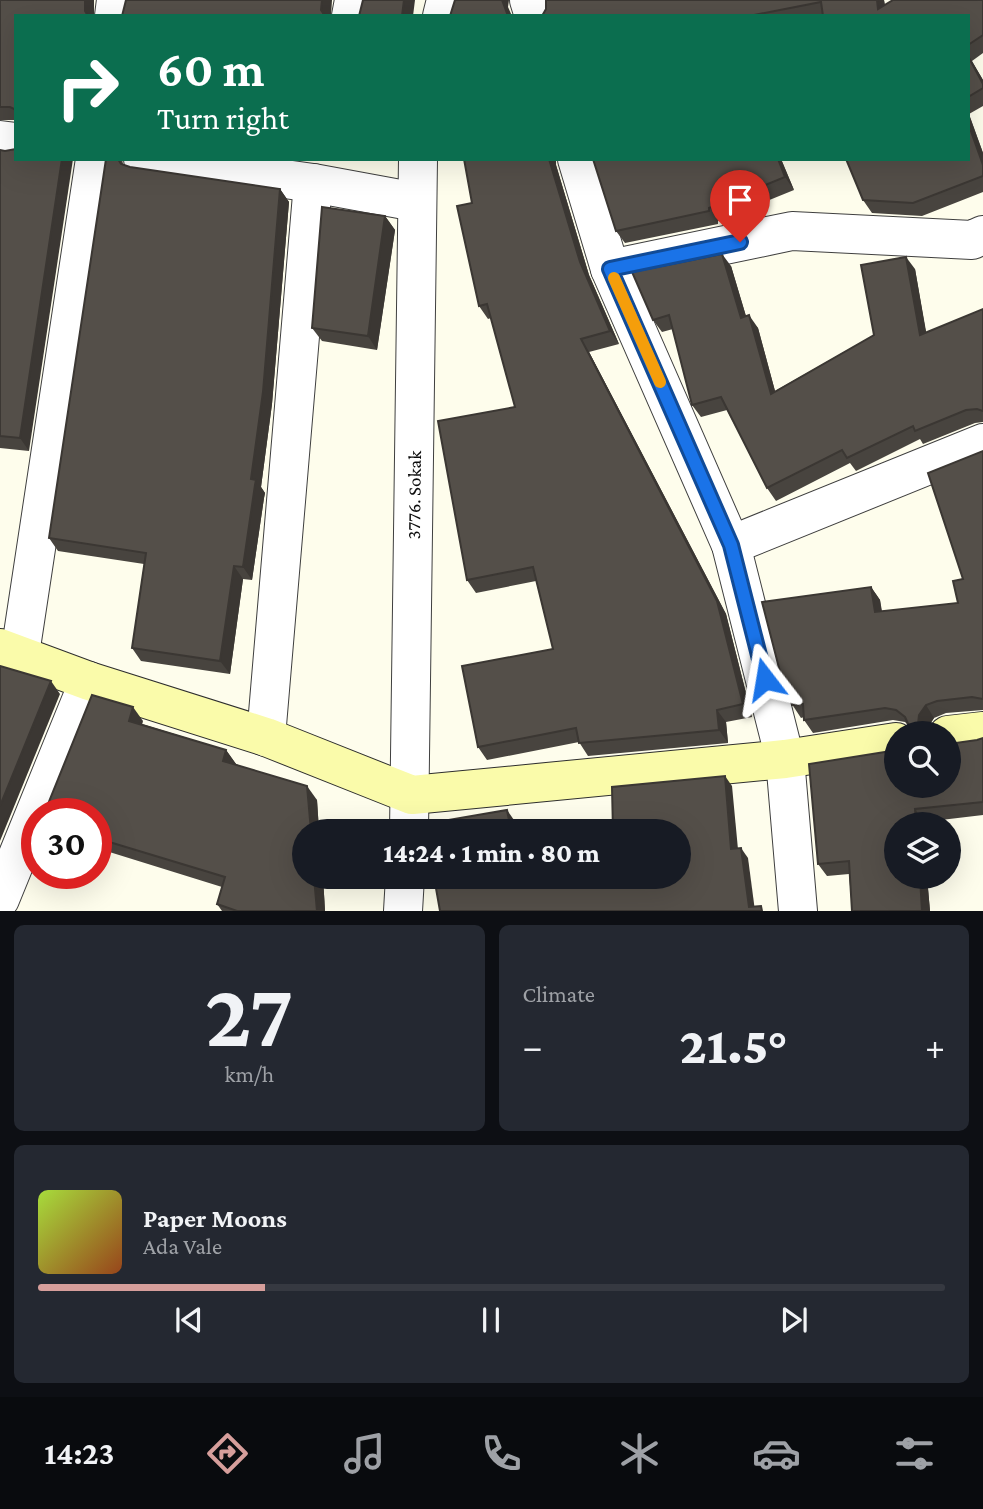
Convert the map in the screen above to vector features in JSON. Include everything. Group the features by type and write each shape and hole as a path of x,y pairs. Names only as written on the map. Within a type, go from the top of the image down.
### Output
{"street":[{"path":"95,161 10,651 89,681 266,737 410,813 884,744"},
{"path":"157,161 313,183 416,202"},
{"name":"3776. Sokak","path":"410,813 418,161"},
{"path":"578,161 610,269 731,545 785,758 798,911"},
{"path":"266,737 313,183"},
{"path":"610,269 792,230 972,240 983,235"},
{"path":"731,545 983,443"},
{"path":"0,900 89,681"},
{"path":"961,734 983,731"},
{"path":"403,911 404,889"}],"building":[{"path":"0,0 85,0 87,14 14,14 14,109 0,107"},
{"path":"126,0 322,0 321,10 324,14 122,14"},
{"path":"363,0 404,0 402,14 360,14"},
{"path":"455,0 502,0 507,14 451,14"},
{"path":"546,0 877,0 878,9 893,0 983,0 983,35 970,44 970,14 823,14 821,2 759,14 543,14"},
{"path":"970,60 983,84 983,88 970,96"},
{"path":"970,129 983,165 983,176 913,203 863,200 847,161 970,161"},
{"path":"14,149 14,161 62,161 20,438 0,436 0,150"},
{"path":"106,161 119,161 130,167 280,189 263,392 251,479 256,480 243,567 234,566 220,661 132,648 146,553 49,538"},
{"path":"464,161 550,161 580,262 610,331 581,339 717,601 743,704 717,710 719,730 579,743 576,728 478,747 462,666 553,649 533,567 467,580 438,421 515,407 487,304 479,306 457,206 472,203"},
{"path":"594,161 779,161 785,177 709,208 709,211 616,231"},
{"path":"322,207 385,216 368,336 312,328"},
{"path":"722,254 741,318 749,315 771,394 874,335 861,265 906,257 920,335 983,309 983,411 966,410 915,431 913,426 847,458 842,450 767,488 721,397 692,405 669,315 653,320 632,272"},
{"path":"983,451 983,699 972,697 937,701 926,705 918,721 907,721 896,710 885,708 804,720 803,704 792,705 791,694 786,695 762,602 871,587 875,612 958,603 953,581 963,579 928,473"},
{"path":"0,666 51,681 0,806"},
{"path":"92,695 133,707 129,721 226,750 223,761 307,786 310,819 292,819 292,889 315,889 317,911 237,911 217,904 225,877 112,843 112,798 50,798"},
{"path":"983,738 983,802 915,809 915,812 884,812 884,889 921,889 922,911 852,911 849,861 818,864 809,764 884,752 884,798 961,798 961,742"},
{"path":"725,776 731,849 741,848 749,907 761,906 762,911 440,911 436,889 691,889 691,819 613,819 612,787"},
{"path":"507,810 509,819 454,819"}],"slow traffic":[{"path":"614,278 660,382"}],"route":[{"path":"740,242 610,269 731,545 765,679"}]}
